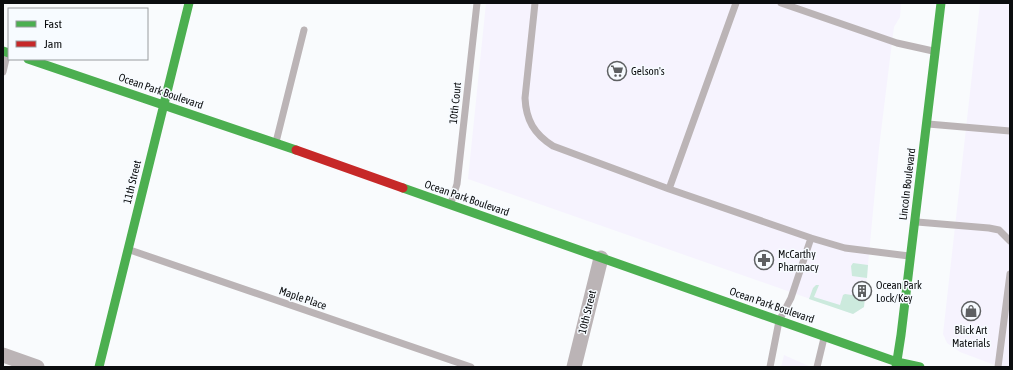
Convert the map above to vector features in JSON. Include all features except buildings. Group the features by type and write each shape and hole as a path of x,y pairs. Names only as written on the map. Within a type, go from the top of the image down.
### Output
{"main road":[{"name":"11th Street","path":"99,367 189,3"},
{"name":"Lincoln Boulevard","path":"899,365 910,256 941,3"},
{"name":"Ocean Park Boulevard","path":"31,60 276,143 825,336 899,365 920,367"}],"street":[{"name":"10th Street","path":"574,367 601,258"},
{"path":"3,355 37,367"}],"lane":[{"name":"10th Court","path":"451,205 457,184 477,3"},
{"path":"534,3 525,98 529,121 544,140 553,146 669,189 811,238 845,248 910,256"},
{"path":"669,189 736,3"},
{"path":"781,3 897,43 935,52"},
{"path":"276,143 304,30"},
{"path":"3,72 6,52"},
{"path":"926,123 1010,131"},
{"path":"914,222 989,228 999,230 1010,241"},
{"path":"770,367 780,321 791,298 811,238"},
{"name":"Maple Place","path":"128,249 471,367"},
{"path":"998,367 1010,274"},
{"path":"817,367 825,336"}],"shaded area":[{"path":"486,3 901,3 900,17 894,27 879,148 864,307 853,314 468,179"},
{"path":"980,3 1010,3 1010,367 1000,367 960,352 947,343 943,334"},
{"path":"784,355 811,367 781,367"}],"green space":[{"path":"853,263 868,265 867,278 852,276 851,266"},
{"path":"816,285 819,285 814,297 840,305 843,295 845,294 865,297 864,307 853,314 809,299 813,288"}],"traffic: fast":[{"path":"99,367 189,3"},
{"path":"896,367 941,3"},
{"path":"3,51 8,53"},
{"path":"31,60 296,150"},
{"path":"403,188 897,362 920,367"}],"traffic: jam":[{"path":"296,150 403,188"}],"place":[{"name":"Gelson's","path":"617,71"},
{"name":"McCarthy Pharmacy","path":"764,260"},
{"name":"Ocean Park Lock/Key","path":"862,291"},
{"name":"Blick Art Materials","path":"971,311"}]}
